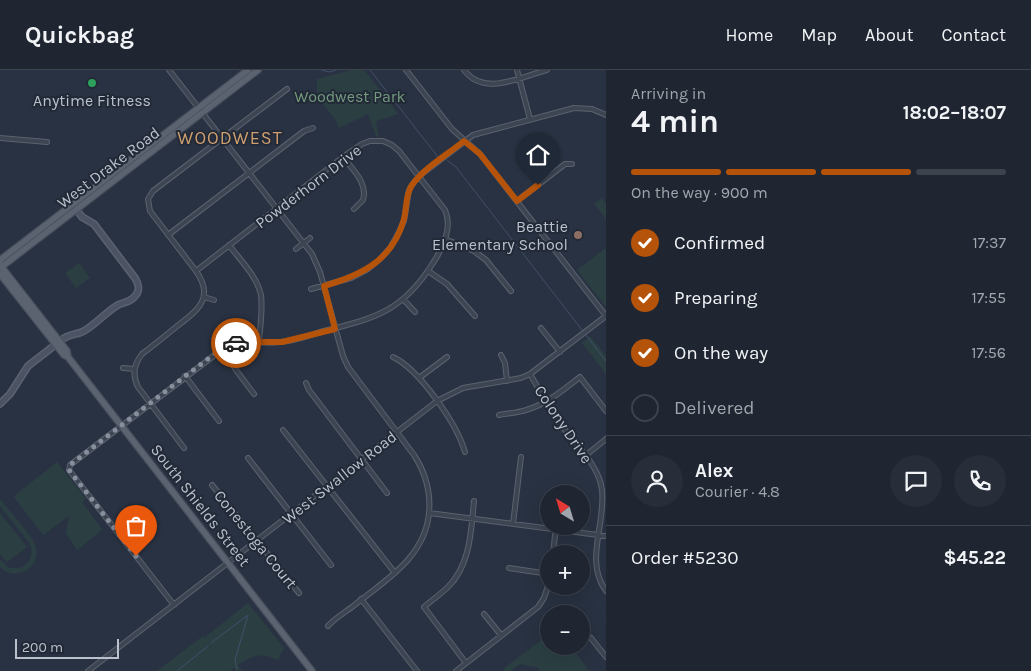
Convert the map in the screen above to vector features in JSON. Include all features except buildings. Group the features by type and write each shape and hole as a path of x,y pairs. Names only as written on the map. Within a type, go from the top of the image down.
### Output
{"main road":[{"name":"West Drake Road","path":"0,265 108,176 248,70"},
{"name":"West Drake Road","path":"0,265 258,70"},
{"path":"76,209 75,205 103,184 108,176"},
{"name":"South Shields Street","path":"0,265 48,326 64,356 68,354 121,426 312,671"},
{"name":"South Shields Street","path":"0,274 46,333 57,343"},
{"path":"29,311 33,311 44,325 48,326"}],"street":[{"path":"169,70 315,260 348,368 418,461 425,477 429,493 429,513 424,535 417,549 395,573 328,626"},
{"path":"406,70 452,129 480,154 606,316"},
{"path":"464,70 473,80 484,84 494,84 547,70"},
{"path":"517,70 530,119"},
{"path":"184,448 136,382 134,369 137,360 142,354 201,306 204,297 203,282 196,270 150,211 148,202 150,196 287,89"},
{"path":"311,289 346,280 374,264 384,255 398,234 406,214 409,190 419,176 472,135 574,108 592,110 606,115"},
{"path":"168,235 304,131 313,128"},
{"path":"0,138 47,142"},
{"name":"Powderhorn Drive","path":"196,270 344,157 365,143 376,141 383,141 399,151 446,214 448,227 445,239"},
{"path":"344,157 364,187 363,200 354,209"},
{"path":"517,201 565,164 572,164"},
{"path":"0,404 10,394 28,366 69,334 86,330 118,305 133,298 138,290 138,282 94,224 82,216 76,209"},
{"path":"296,249 310,238"},
{"path":"174,604 69,470 70,465 224,348 240,342 282,342 373,318 389,310 417,286 437,257 445,239 474,251 486,260 511,291"},
{"path":"229,245 253,276 259,289 261,300 259,342"},
{"path":"428,271 447,284 474,316"},
{"path":"204,297 214,300"},
{"path":"404,299 415,312"},
{"name":"West Swallow Road","path":"88,671 437,401 463,388 507,381 530,374 606,316"},
{"path":"541,328 560,352"},
{"path":"224,348 236,370 254,394"},
{"path":"501,355 505,364 507,381"},
{"path":"419,378 447,356"},
{"path":"393,357 407,365 437,401 457,430 465,452"},
{"path":"123,368 134,369"},
{"name":"Colony Drive","path":"530,374 560,424 604,484 596,566 599,579 606,591"},
{"path":"185,376 219,421"},
{"path":"499,415 527,410 546,401 580,377 606,411"},
{"path":"306,383 309,390 387,492"},
{"path":"283,430 395,573"},
{"path":"585,456 606,439"},
{"path":"248,458 331,565"},
{"path":"513,524 522,458"},
{"name":"Conestoga Court","path":"212,485 300,593"},
{"path":"466,663 424,607 450,585 460,569 468,551 474,501"},
{"path":"429,513 540,527"},
{"path":"590,534 606,536"},
{"path":"510,568 540,573"},
{"path":"456,671 538,607 545,595"},
{"path":"361,599 417,671"},
{"path":"484,614 501,635"},
{"path":"591,638 606,657"}],"green space":[{"name":"Woodwest Park","path":"352,70 363,70 367,73 398,114 376,121 379,137 376,136 368,114 339,128 335,119 317,97 317,79"},
{"path":"602,198 606,204 606,219 594,204"},
{"path":"606,248 606,307 577,270"},
{"path":"79,263 90,278 76,288 65,273"},
{"path":"590,336 606,356 606,374 582,343"},
{"path":"57,462 86,499 82,502 102,529 77,550 66,533 69,516 43,535 14,497"},
{"path":"0,499 24,528 35,545 35,560 31,566 20,573 6,572 0,567 0,559 9,568 20,568 29,562 32,552 30,544 0,506"},
{"path":"0,513 27,547 7,562 0,554"},
{"path":"248,603 284,648 278,660 261,655 253,657 238,665 242,671 236,671 234,668 230,671 157,671 203,636 204,638"},
{"path":"540,641 540,655 577,655 589,671 540,671 537,667 520,664 510,671 503,669"}],"waterway":[{"path":"321,70 330,72 336,70"},
{"path":"370,70 438,157"},
{"path":"447,160 456,167 606,361"},
{"path":"211,643 248,615 235,660 237,669"},
{"path":"177,671 208,646"}],"way so far":[{"path":"136,556 69,470 70,465 218,351 236,343"}],"place":[{"name":"Anytime Fitness","path":"92,83"},
{"name":"Beattie Elementary School","path":"578,235"}],"district":[{"name":"WOODWEST","path":"230,138"}],"route":[{"path":"236,343 252,341 282,342 335,329 324,286 351,278 368,269 384,255 394,242 401,228 406,214 409,190 412,185 419,176 464,141 480,154 517,201 538,185"}]}
